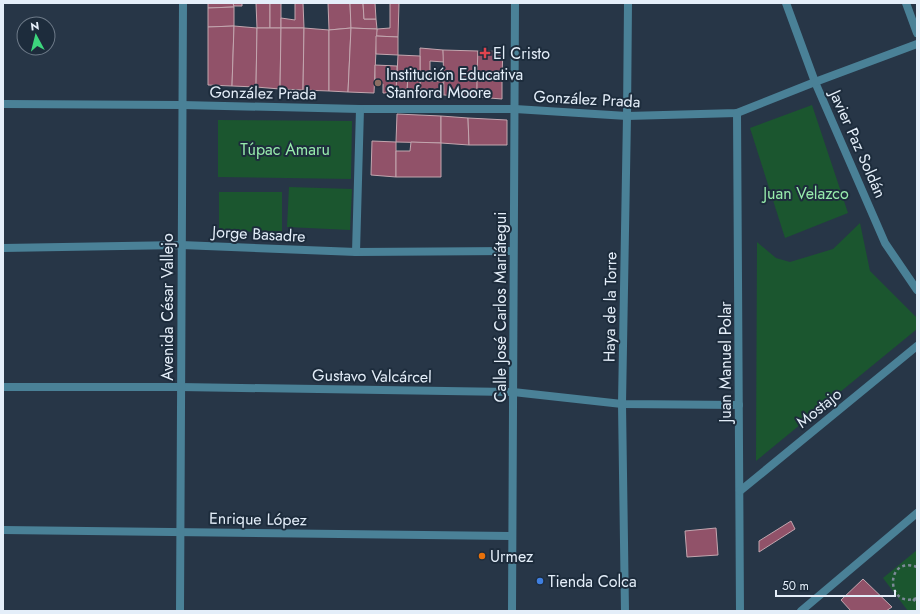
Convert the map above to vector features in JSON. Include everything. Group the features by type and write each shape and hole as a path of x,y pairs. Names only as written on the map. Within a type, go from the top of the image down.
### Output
{"street":[{"name":"Avenida César Vallejo","path":"180,611 183,3"},
{"name":"Calle José Carlos Mariátegui","path":"512,611 515,3"},
{"name":"Haya de la Torre","path":"625,611 622,404 628,3"},
{"name":"Javier Paz Soldán","path":"786,3 815,82 885,243 917,290"},
{"path":"906,3 917,33"},
{"name":"González Prada","path":"3,104 182,105 360,109 515,109 627,116 737,113 917,44"},
{"path":"356,252 360,109"},
{"name":"Juan Manuel Polar","path":"737,113 740,611"},
{"name":"Jorge Basadre","path":"3,248 181,245 356,252 513,251"},
{"name":"Mostajo","path":"740,491 917,346"},
{"name":"Gustavo Valcárcel","path":"3,387 180,387 513,392 622,404 739,405"},
{"path":"801,611 917,513"},
{"name":"Enrique López","path":"3,530 512,536"}],"path":[{"path":"917,567 906,565 900,568 893,577 892,583 897,594 902,598 917,598"},
{"path":"913,599 917,603"}],"green space":[{"name":"Juan Velazco","path":"812,105 848,213 785,238 750,128"},
{"name":"Túpac Amaru","path":"218,120 352,121 351,179 218,177"},
{"path":"289,187 352,189 350,230 287,227"},
{"path":"219,192 282,192 282,231 219,232"},
{"path":"860,223 870,271 917,318 917,329 756,461 757,242 776,258 790,262 833,249"},
{"path":"917,550 917,611 908,611 883,578"}],"building":[{"path":"208,3 233,3 234,7 208,8"},
{"path":"233,3 242,3 242,6 234,6"},
{"path":"256,3 270,3 270,28 257,28"},
{"path":"270,3 281,3 281,28 270,28"},
{"path":"295,3 303,3 304,28 281,28 281,18 295,20"},
{"path":"328,3 350,3 351,28 329,30"},
{"path":"350,3 363,3 364,19 376,19 377,29 351,28"},
{"path":"363,3 375,3 376,19 364,19"},
{"path":"390,3 399,3 398,37 376,36 377,29 390,28"},
{"path":"234,7 234,26 208,27 208,8"},
{"path":"234,26 232,86 208,85 208,27"},
{"path":"234,26 257,28 256,87 232,86"},
{"path":"257,28 281,28 280,89 256,87"},
{"path":"281,28 304,28 303,90 280,89"},
{"path":"304,28 329,30 329,91 303,90"},
{"path":"351,28 348,92 329,91 329,30"},
{"path":"351,28 377,29 374,93 348,92"},
{"path":"376,36 398,37 398,55 376,54"},
{"path":"420,48 443,50 444,62 430,61 430,81 443,81 444,95 420,94"},
{"path":"443,50 478,51 477,97 444,95"},
{"path":"478,51 503,51 502,74 477,72"},
{"path":"398,55 420,56 420,72 408,72 407,94 396,93"},
{"path":"375,65 397,66 396,93 383,93 383,84 375,85"},
{"path":"408,72 420,72 420,94 407,94"},
{"path":"477,72 502,74 502,99 477,97"},
{"path":"397,114 441,116 441,143 396,142"},
{"path":"441,116 468,118 469,145 441,143"},
{"path":"468,118 507,120 507,145 469,145"},
{"path":"372,141 396,142 396,177 371,175"},
{"path":"411,142 441,143 441,177 396,177 396,151 410,151"},
{"path":"791,521 795,529 759,552 759,541"},
{"path":"716,528 718,555 687,557 685,531"},
{"path":"863,579 892,607 886,611 851,611 841,600"}],"place":[{"name":"El Cristo","path":"485,53"},
{"name":"Institución Educativa Stanford Moore","path":"378,83"},
{"name":"Urmez","path":"482,556"},
{"name":"Tienda Colca","path":"540,581"}]}
